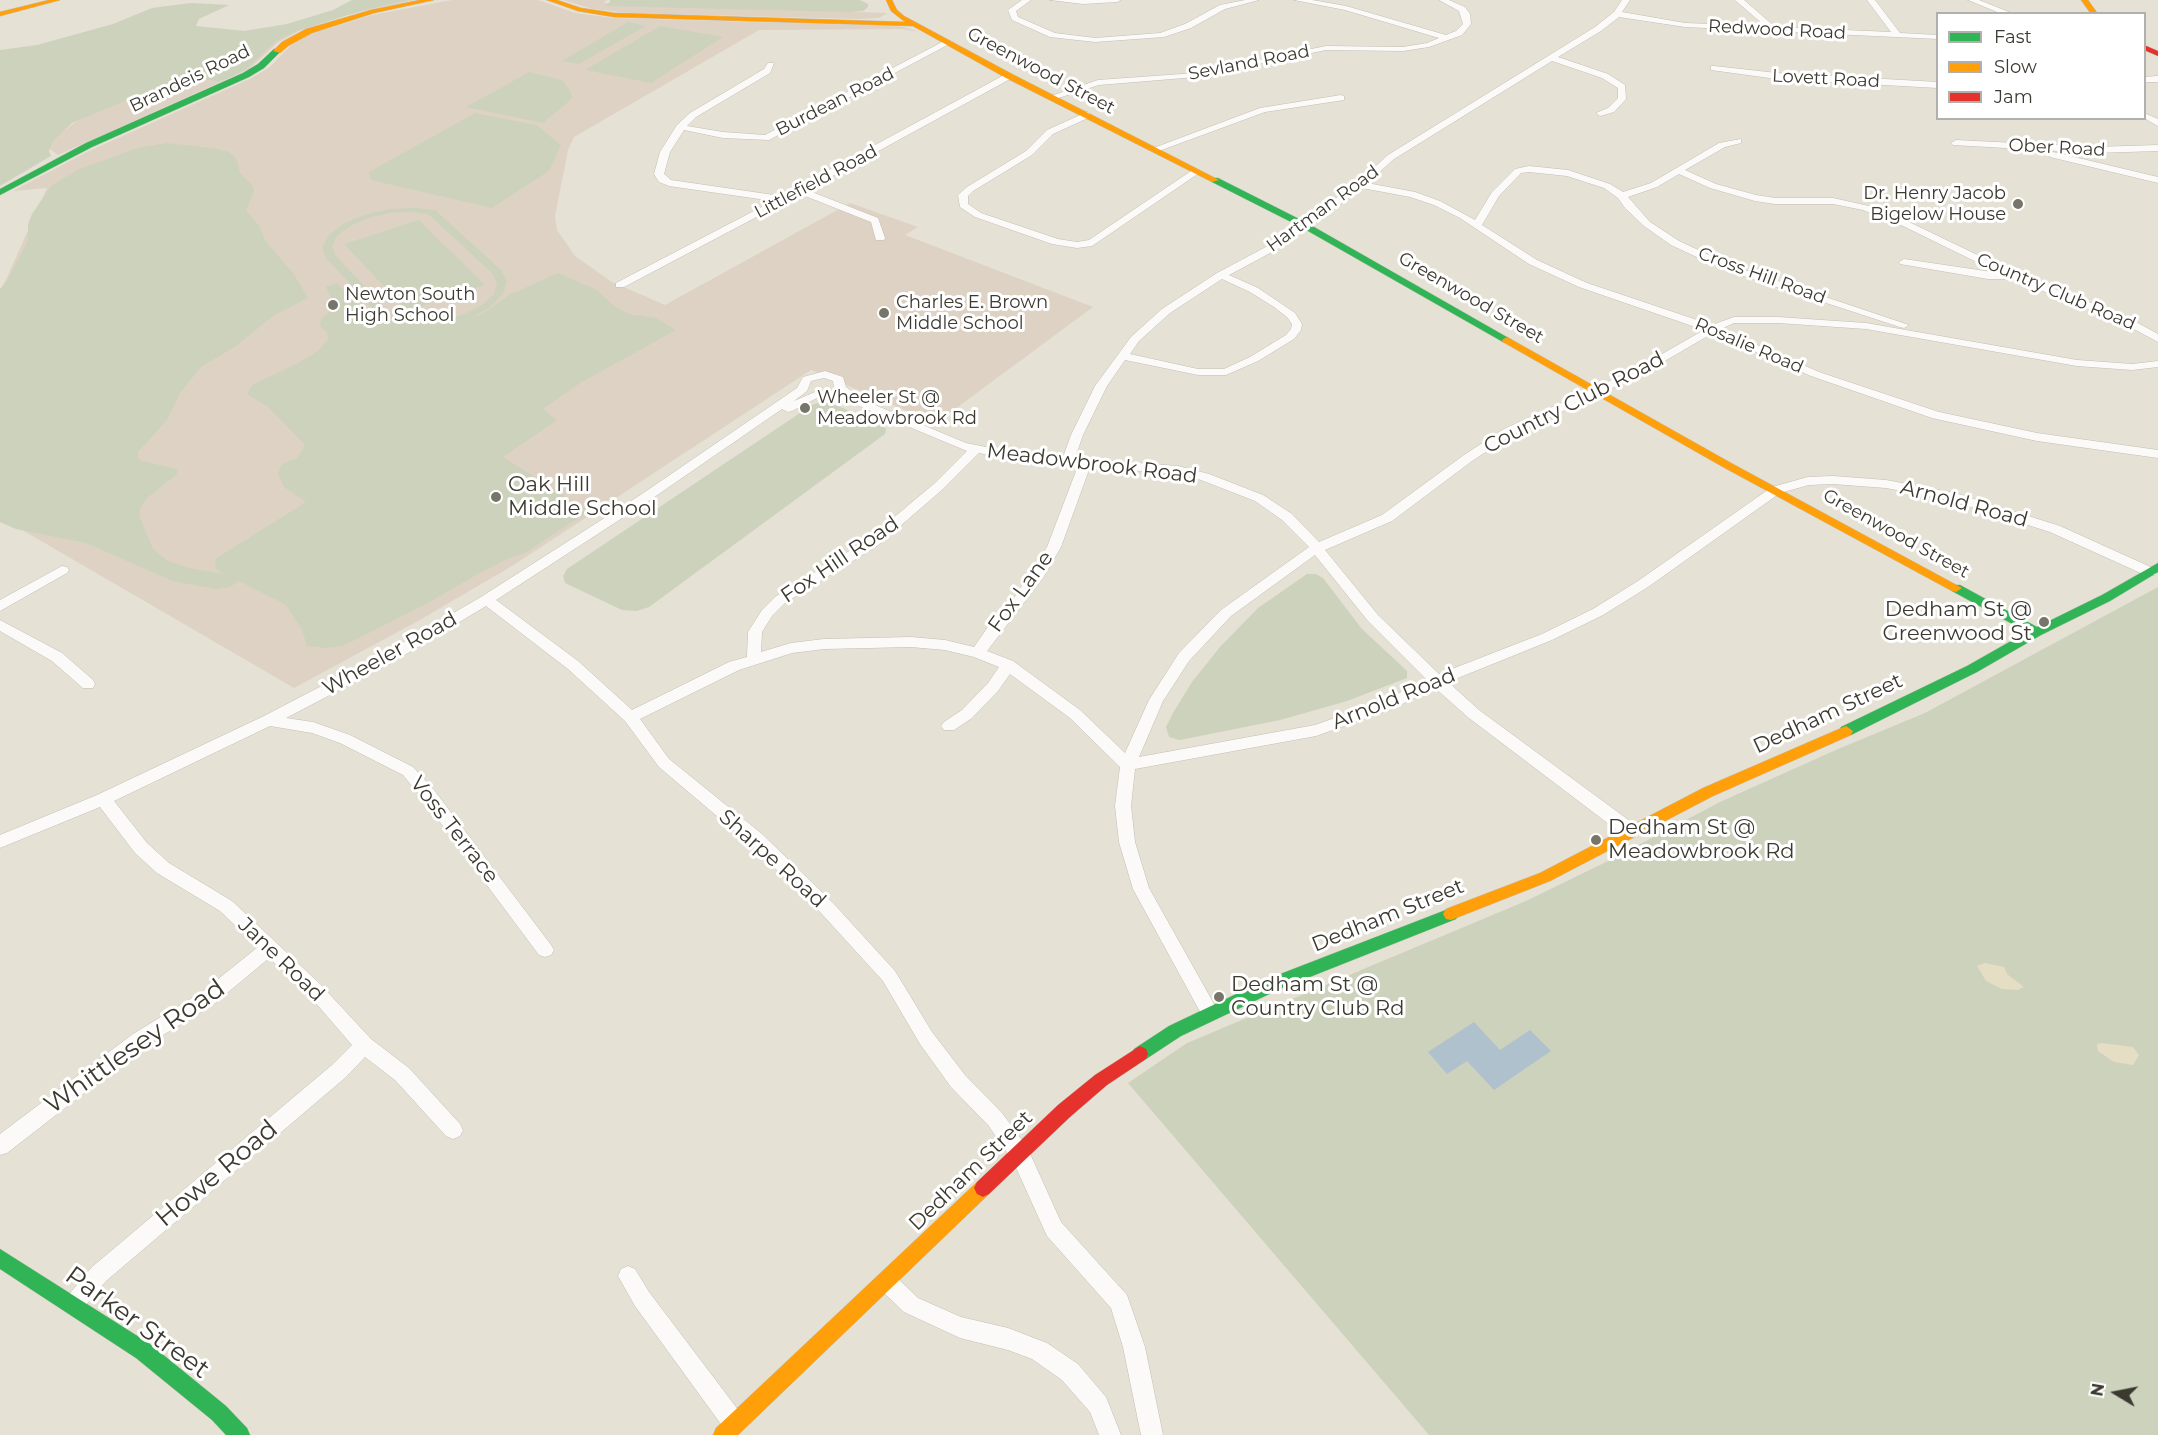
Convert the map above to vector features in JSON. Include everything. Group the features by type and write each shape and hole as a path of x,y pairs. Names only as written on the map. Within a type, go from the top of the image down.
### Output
{"street":[{"path":"0,14 57,0"},
{"name":"Brandeis Road","path":"0,192 75,152 246,75 261,66 285,44 309,30 373,11 431,0"},
{"path":"550,0 591,13 614,15 916,24"},
{"name":"Greenwood Street","path":"889,0 894,11 902,17 1009,76 1304,225 1727,465 2037,632"},
{"path":"1027,0 1014,7 1012,13 1015,18 1053,35 1095,40 1161,35 1188,26 1223,7 1255,0"},
{"path":"1054,0 1083,2 1118,0"},
{"path":"1298,0 1346,8 1446,38 1464,29 1468,19 1462,9 1443,0"},
{"name":"Hartman Road","path":"1068,461 1077,435 1101,386 1135,339 1166,311 1221,275 1283,242 1391,158 1598,28 1617,14 1626,0"},
{"path":"1739,0 1775,31"},
{"path":"1871,0 1898,36"},
{"path":"1972,0 2005,12"},
{"path":"2084,0 2093,12"},
{"name":"Redwood Road","path":"1617,14 1685,25 1936,37"},
{"path":"867,22 902,17"},
{"name":"Sevland Road","path":"1053,97 1098,83 1196,75 1317,49 1403,49 1429,45 1446,38"},
{"name":"Burdean Road","path":"680,127 723,135 766,138 949,42"},
{"path":"1551,58 1605,76 1622,87 1622,99 1611,110 1600,113"},
{"path":"771,65 767,71 693,115 680,127 664,152 659,174 662,180 669,183 782,199"},
{"name":"Lovett Road","path":"1714,68 1777,76 1936,85"},
{"name":"Littlefield Road","path":"620,285 1009,76"},
{"path":"1156,149 1263,110 1341,98"},
{"path":"1087,115 1050,132 1029,153 970,189 963,195 963,205 978,215 1056,242 1077,245 1092,243 1197,171"},
{"path":"1622,196 1654,185 1722,145 1738,141"},
{"name":"Ober Road","path":"1956,143 2116,150 2158,148"},
{"path":"2036,147 2053,156 2158,180"},
{"name":"Cross Hill Road","path":"1476,226 1494,194 1518,171 1543,170 1587,178 1607,186 1622,196 1628,206 1647,224 1675,243 1705,258 1741,272 1947,339"},
{"name":"Country Club Road","path":"1679,171 1713,186 1755,198 1775,201 1833,201 1866,208 1906,224 2015,277 2121,318 2158,339"},
{"name":"Rosalie Road","path":"1359,185 1426,198 1463,216 1533,262 1575,282 1713,329 1842,384 1936,415 2037,437 2158,454"},
{"path":"799,190 875,220 880,238"},
{"path":"1904,262 1988,276 2015,277"},
{"path":"1122,356 1198,372 1226,372 1254,359 1290,337 1296,330 1297,324 1291,315 1278,305 1254,290 1221,275"},
{"name":"Cross Hill Road","path":"1850,306 1859,312 1866,326"},
{"name":"Country Club Road","path":"1210,1013 1141,889 1127,842 1123,806 1128,765 1156,700 1184,657 1226,613 1263,584 1317,548 1388,518 1468,458 1508,432 1640,371 1713,329 1734,320 1778,320 1866,326 2077,363 2132,367 2158,364"},
{"name":"Wheeler Road","path":"2,839 103,799 269,720 388,658 486,600 646,497 803,389 807,379 825,374 837,377 841,382 834,391"},
{"path":"803,389 815,395 834,391"},
{"name":"Meadowbrook Road","path":"834,391 840,399 859,402 923,430 976,449 1022,458 1178,470 1205,477 1259,498 1287,517 1317,548 1373,618 1437,681 1474,714 1632,832"},
{"name":"Wheeler Road","path":"756,423 815,395"},
{"name":"Fox Hill Road","path":"754,659 755,632 767,613 805,583 872,543 939,486 976,449"},
{"name":"Fox Lane","path":"978,652 993,630 1020,599 1047,560 1086,462"},
{"name":"Arnold Road","path":"1128,765 1316,730 1387,705 1437,681 1547,637 1598,612 1643,584 1776,490 1808,481 1833,480 1886,484 1951,496 2055,529 2154,569"},
{"name":"Dedham Street","path":"729,1429 1101,1080 1175,1031 1276,983 1545,877 1708,792 1863,723 1962,674 2037,632 2106,598 2154,569"},
{"path":"0,606 62,570"},
{"name":"Sharpe Road","path":"486,600 573,665 630,717 664,763 756,839 827,908 889,976 926,1038 958,1081 994,1119 1020,1154 1054,1229 1120,1302 1134,1347 1152,1435"},
{"path":"0,625 57,657 88,684"},
{"path":"630,717 734,666 791,648 874,641 922,643 978,652 1008,665 1076,714 1128,765"},
{"path":"949,726 967,714 987,693 1008,665"},
{"name":"Voss Terrace","path":"269,720 313,728 345,739 408,771 429,794 545,950"},
{"name":"Jane Road","path":"103,799 141,848 163,868 226,906 314,989 364,1045 402,1074 453,1130"},
{"name":"Whittlesey Road","path":"0,1146 139,1040 208,998 270,948"},
{"name":"Howe Road","path":"73,1305 99,1274 339,1071 364,1045"},
{"name":"Parker Street","path":"3,1264 73,1305 144,1352 219,1413 240,1435"},
{"path":"628,1276 729,1429"},
{"path":"886,1281 911,1305 960,1327 1008,1339 1039,1351 1070,1372 1098,1405 1110,1435"}],"shaded area":[{"path":"388,0 415,0 342,16 299,31 277,43 249,69 58,155 45,145 93,109 354,6"},
{"name":"Newton South High School","path":"452,0 538,0 575,13 613,18 889,26 904,27 919,32 902,29 759,30 574,137 568,150 555,216 557,230 575,256 612,282 665,305 850,203 918,227 905,235 1093,307 936,423 811,370 512,566 418,621 294,688 0,517 0,293 47,188 13,191 87,152 252,78 270,67 290,46 308,35 372,15"},
{"path":"563,0 887,13 879,18 858,19 631,13 593,9"}],"green space":[{"path":"352,0 410,0 368,9 296,31 276,41 245,70 227,79 219,81 202,79 152,95 144,93 72,123 54,140 49,151 51,156 0,186 0,50 37,45 113,24 152,8 191,3 229,5 199,19 196,26 244,31 287,24 333,10"},
{"path":"610,0 860,0 868,4 868,7 863,11 851,12 605,6"},
{"path":"628,22 646,26 579,64 562,61"},
{"path":"660,26 723,37 651,83 585,70"},
{"path":"529,72 562,80 570,90 572,97 543,123 466,107"},
{"path":"475,113 536,125 561,145 549,171 492,208 371,180 369,172"},
{"path":"167,143 218,149 234,156 240,173 253,186 254,191 246,210 260,227 265,240 293,273 308,298 273,316 236,346 201,367 180,393 167,420 138,452 138,458 142,461 177,469 177,474 147,498 140,509 140,518 153,549 168,561 189,568 224,574 216,569 215,559 306,502 284,487 278,474 281,465 297,458 305,445 268,407 247,394 252,385 298,363 319,350 328,339 327,332 320,326 321,319 330,311 333,302 326,287 337,283 371,318 388,325 326,258 322,248 328,236 343,224 364,215 389,209 435,210 501,270 507,281 503,294 489,308 471,318 484,313 509,295 558,273 597,290 614,306 629,314 656,318 676,330 580,383 543,409 557,420 503,457 589,511 525,553 509,558 343,646 327,648 307,646 302,630 286,605 239,581 230,587 216,589 172,581 86,543 16,529 0,522 0,289 8,279 28,240 28,224 32,214 51,186 77,170 137,148","holes":["389,213 428,214 492,273 497,283 494,294 482,305 462,315 439,321 416,323 397,320 336,256 332,246 337,236 350,226 368,218"]},
{"path":"419,220 485,285 407,311 344,244"},
{"path":"829,402 883,426 886,429 885,434 649,607 637,611 622,610 565,583 563,576 567,569 812,405"},
{"path":"1307,574 1316,574 1323,578 1362,629 1407,671 1407,678 1347,701 1280,720 1180,740 1169,737 1166,727 1173,713 1192,682 1220,647 1258,608"},
{"path":"2158,587 2158,1435 1429,1435 1128,1083 1187,1043 1526,901 1720,802 1925,713"}],"sand":[{"path":"1985,963 2004,967 2007,974 2024,987 2018,990 2002,989 1986,981 1977,966"},
{"path":"2097,1044 2133,1047 2139,1055 2133,1065 2114,1062 2098,1051"}],"water":[{"path":"1474,1022 1500,1050 1530,1030 1551,1051 1494,1090 1467,1061 1447,1074 1428,1052"}],"traffic: fast":[{"path":"0,192 89,145 246,75 261,66 277,51"},
{"path":"1215,180 1304,225 1507,340"},
{"path":"1846,731 1972,669 2037,632 2106,598 2158,567"},
{"path":"1956,588 2037,632"},
{"path":"1140,1054 1175,1031 1276,983 1451,914"},
{"path":"0,1258 143,1351 219,1413 240,1435"}],"traffic: slow":[{"path":"0,14 57,0"},
{"path":"277,51 309,31 373,11 431,0"},
{"path":"550,0 580,10 614,15 913,24"},
{"path":"889,0 894,11 902,17 1009,76 1215,180"},
{"path":"2084,0 2093,12"},
{"path":"1507,340 1727,465 1956,588"},
{"path":"1451,914 1545,877 1708,792 1846,731"},
{"path":"723,1435 983,1188"}],"traffic: jam":[{"path":"2146,48 2158,54"},
{"path":"983,1188 1064,1111 1101,1080 1140,1054"}],"place":[{"name":"Dr. Henry Jacob Bigelow House","path":"2018,204"},
{"name":"Newton South High School","path":"333,305"},
{"name":"Charles E. Brown Middle School","path":"884,313"},
{"name":"Wheeler St @ Meadowbrook Rd","path":"805,408"},
{"name":"Oak Hill Middle School","path":"496,497"},
{"name":"Dedham St @ Greenwood St","path":"2044,622"},
{"name":"Dedham St @ Meadowbrook Rd","path":"1596,840"},
{"name":"Dedham St @ Country Club Rd","path":"1219,997"}]}
